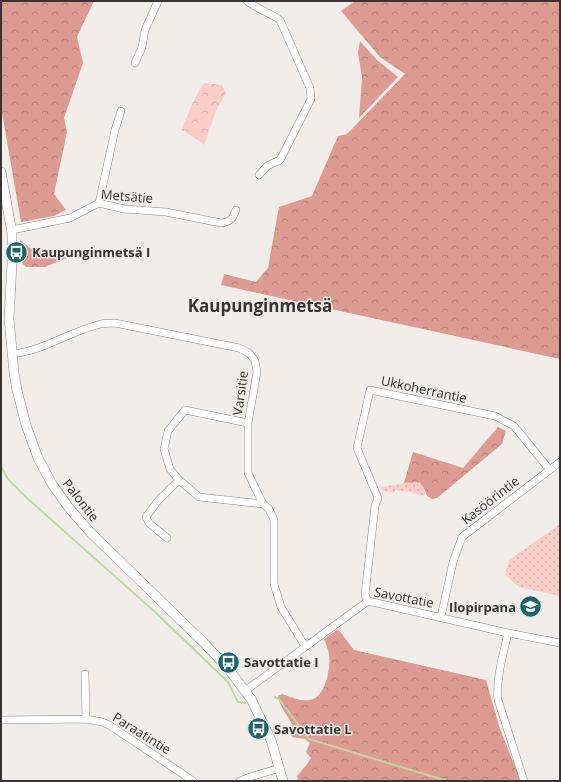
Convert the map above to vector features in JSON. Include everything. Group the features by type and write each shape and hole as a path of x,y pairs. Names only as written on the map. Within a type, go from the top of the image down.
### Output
{"street":[{"path":"135,63 142,47 145,30 158,1"},
{"path":"247,1 253,6 280,20 310,88 310,99 280,160 268,166 259,175"},
{"path":"99,203 115,130 121,111"},
{"name":"Palontie","path":"1,172 11,228 12,264 8,318 12,354 17,390 32,443 38,458 52,484 69,508 91,532 203,642 227,667 245,690 271,740 283,781"},
{"name":"Metsätie","path":"11,228 17,229 63,220 76,216 99,203 124,210 166,212 222,224 232,220 236,210"},
{"name":"Varsitie","path":"12,354 42,346 97,325 115,323 239,348 249,353 256,361 257,372 248,423 248,473 263,504 269,509 274,520 274,584 281,606 304,646"},
{"name":"Ukkoherrantie","path":"368,601 365,595 375,506 378,498 357,448 370,390 495,416 505,420 514,426 549,469"},
{"path":"248,423 185,410 168,431 164,449 170,470 199,497 263,504"},
{"name":"Kasöörintie","path":"441,617 453,562 462,537 560,462"},
{"path":"166,538 149,523 146,517 157,502 179,480"},
{"name":"Savottatie","path":"245,690 368,601 508,633 560,643"},
{"path":"508,633 497,691 498,700 524,781"},
{"path":"85,674 86,719"},
{"name":"Paraatintie","path":"1,720 86,719 109,725 193,781"},
{"path":"240,781 250,776 280,768"}],"green space":[{"path":"1,1 94,1 77,37 83,63 64,118 67,132 54,194 66,210 54,216 21,222 1,107"},
{"path":"355,1 560,1 560,359 221,285 224,274 256,282 268,268 279,207 312,196 338,136 347,134 405,74 380,57 341,11"},
{"path":"360,41 377,60 398,77 359,118 362,77 358,53"},
{"path":"204,83 222,85 226,93 216,111 204,145 197,139 181,130 196,96"},
{"path":"20,240 33,250 53,253 67,258 45,267 26,267 20,261"},
{"path":"498,427 506,431 502,444 437,498 432,499 427,496 424,488 419,482 404,483 413,452 463,468"},
{"path":"419,482 426,492 423,496 395,490 394,493 383,491 381,487 404,483"},
{"path":"560,524 560,596 519,587 505,575 509,560"},
{"path":"338,629 354,650 486,680 500,729 521,781 298,781 297,776 311,758 306,752 310,743 305,739 292,737 291,735 294,729 279,701 278,696 282,694 297,699 309,700 318,696 327,680 329,666 328,648 324,639"}],"waterway":[{"path":"1,467 8,479 28,499 155,612 228,682 238,702 245,703"},
{"path":"275,697 279,699 309,739 447,781"}],"place":[{"name":"Kaupunginmetsä I","path":"17,252"},
{"name":"Ilopirpana","path":"531,607"},
{"name":"Savottatie I","path":"228,662"},
{"name":"Savottatie L","path":"258,729"}],"district":[{"name":"Kaupunginmetsä","path":"260,305"}]}
